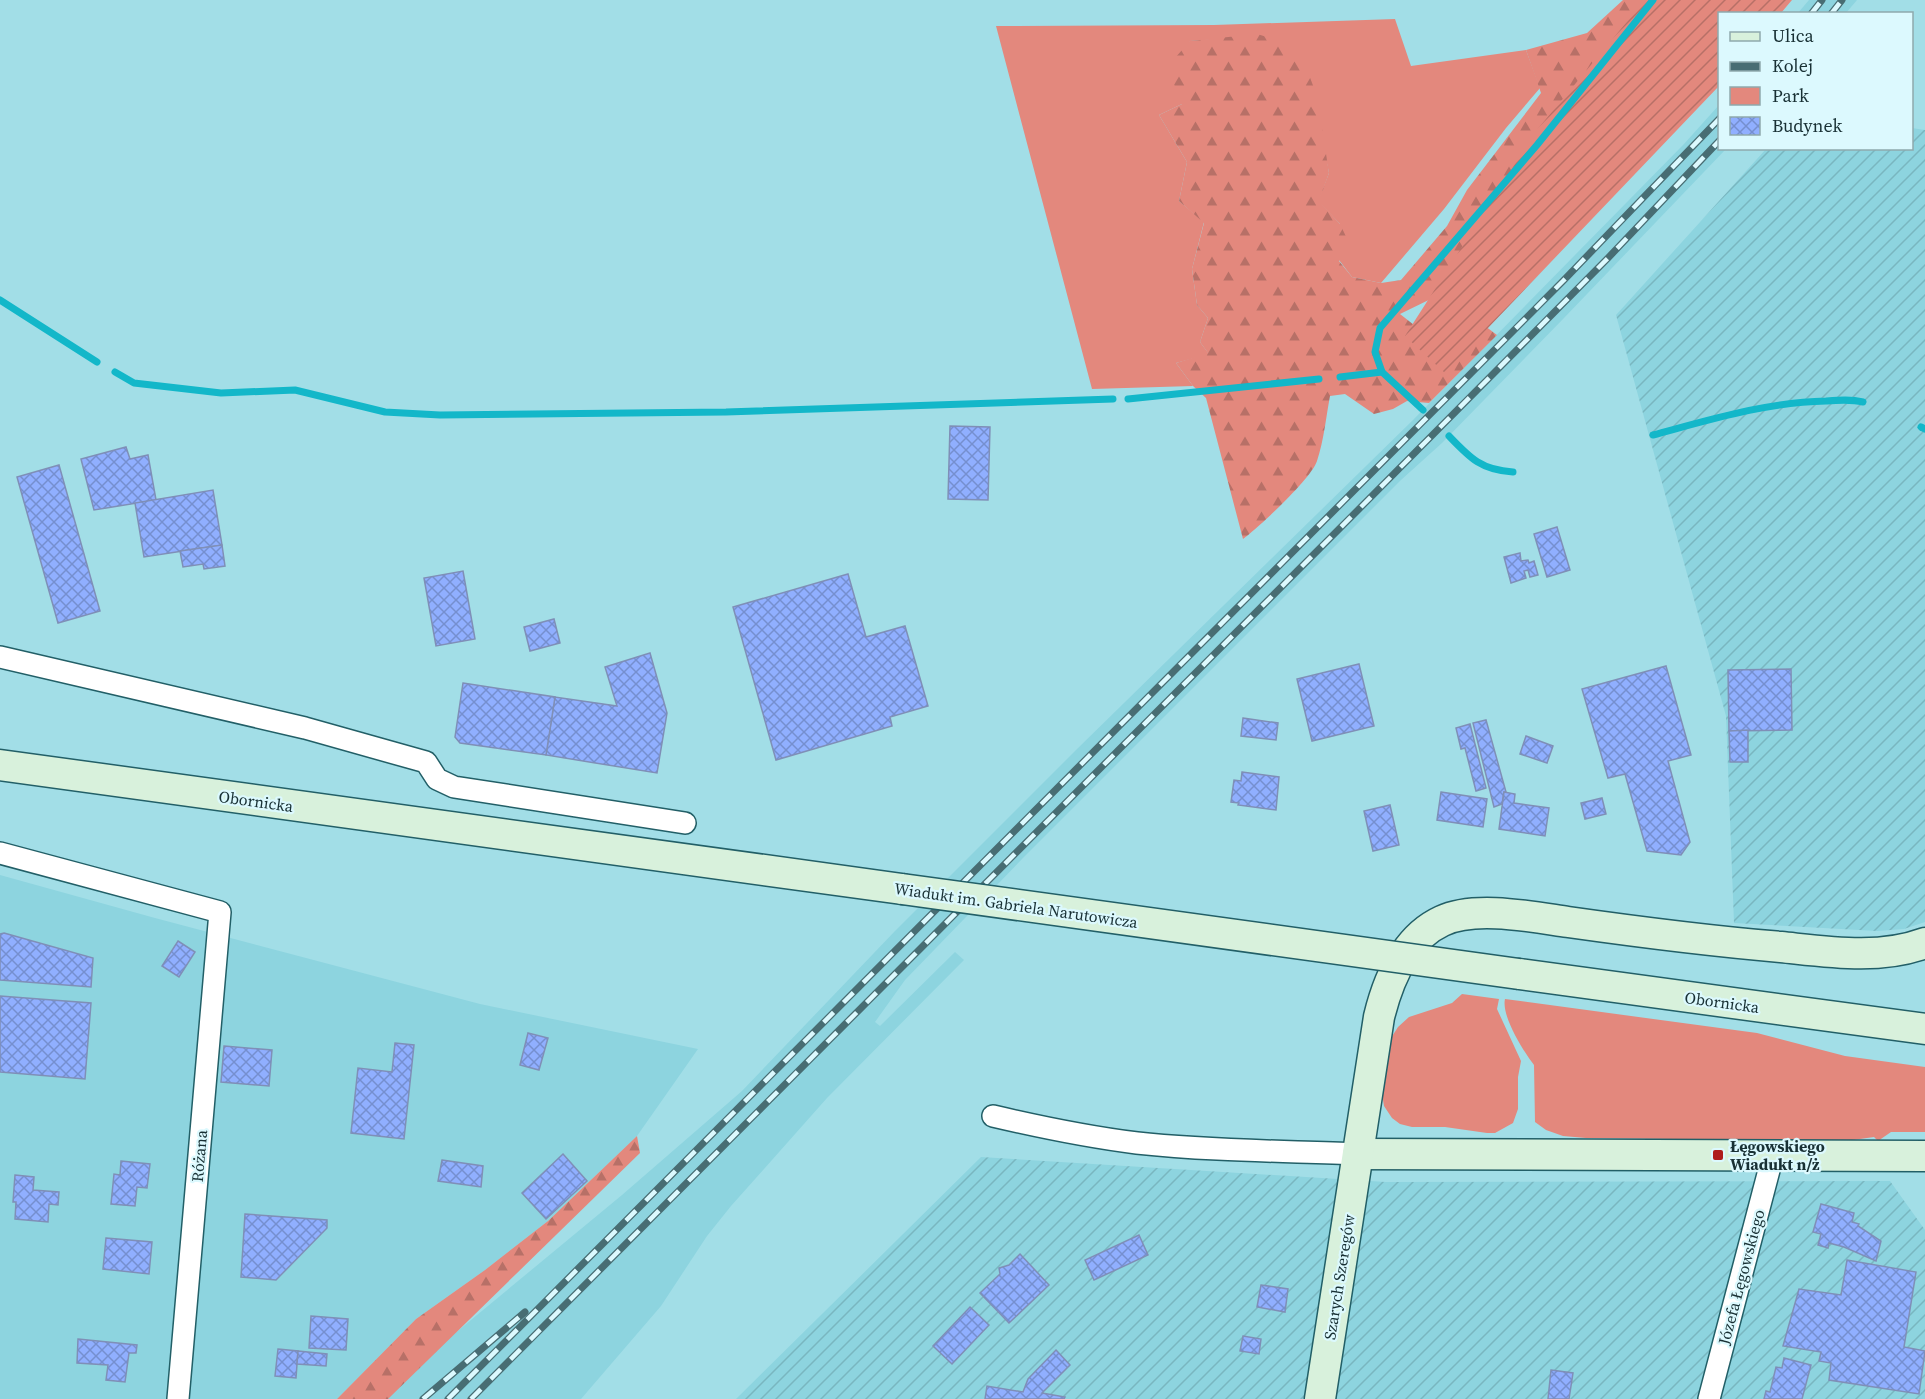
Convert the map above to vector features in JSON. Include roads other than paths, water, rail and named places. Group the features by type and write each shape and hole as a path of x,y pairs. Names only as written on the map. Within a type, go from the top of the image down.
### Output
{"main road":[{"name":"Obornicka","path":"0,765 512,836"},
{"name":"Wiadukt im. Gabriela Narutowicza","path":"512,836 1519,974"},
{"name":"Szarych Szeregów","path":"1320,1399 1379,1017 1386,989 1409,947 1433,925 1444,919 1462,915 1502,913 1723,942 1856,953 1885,953 1925,943"},
{"name":"Obornicka","path":"1519,974 1925,1029"},
{"path":"1358,1154 1773,1155 1922,1164"}],"street":[{"path":"0,657 305,728 426,762 437,779 454,787 686,824"},
{"name":"Różana","path":"0,853 219,912 178,1399"},
{"path":"993,1116 1079,1134 1137,1143 1199,1148 1358,1154"},
{"name":"Józefa Łęgowskiego","path":"1709,1399 1773,1155"}],"waterway":[{"path":"1382,372 1375,352 1380,328 1537,145 1653,0"},
{"path":"0,300 97,362"},
{"path":"115,372 134,383 221,393 295,390 385,412 440,415 726,412 1113,399"},
{"path":"1340,377 1382,372 1423,410"},
{"path":"1128,399 1319,379"},
{"path":"1653,435 1738,413 1782,405 1840,400 1863,402"},
{"path":"1921,427 1925,429"},
{"path":"1449,436 1463,451 1484,466 1513,472"}],"railway":[{"path":"1813,12 1822,0"},
{"path":"1833,12 1842,0"},
{"path":"448,1399 1563,281 1718,120"},
{"path":"471,1399 1359,509 1608,258 1718,142"},
{"path":"423,1399 525,1312"}],"place":[{"name":"Łęgowskiego Wiadukt n/ż","path":"1718,1155"}]}
